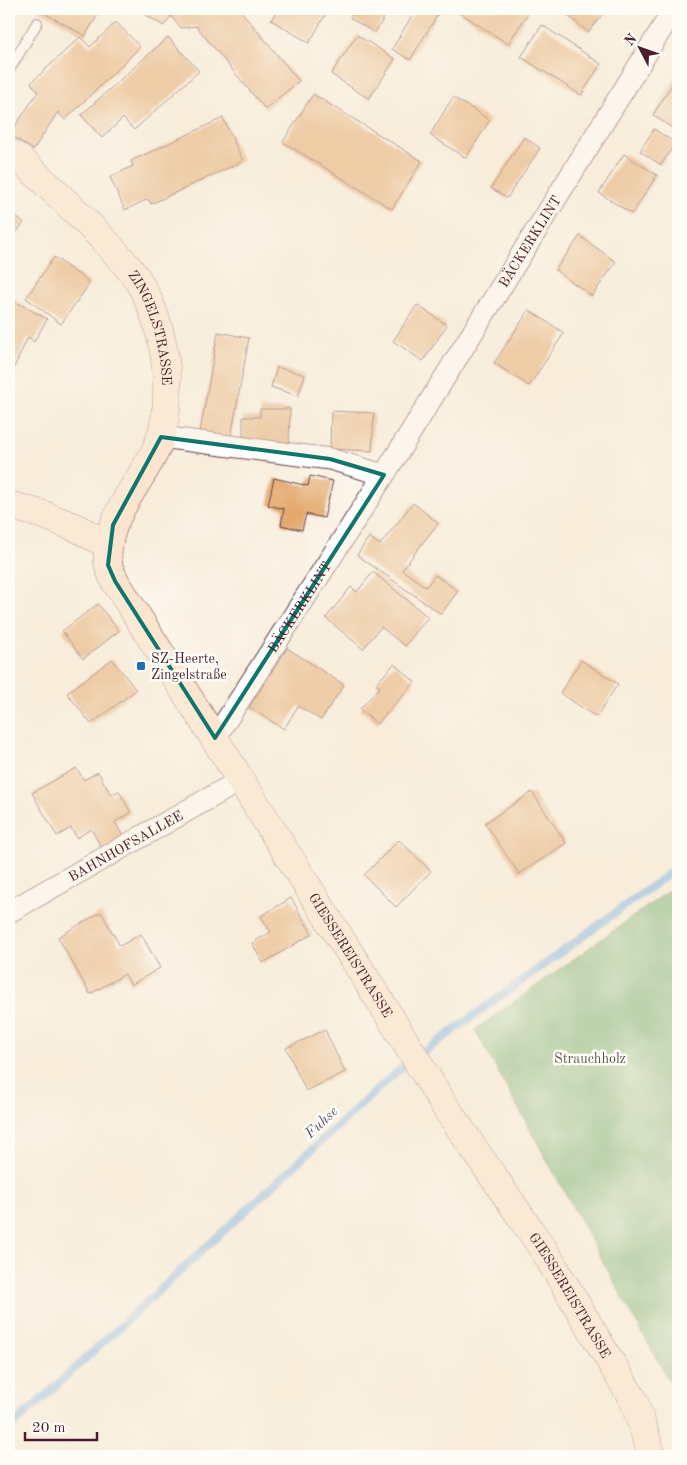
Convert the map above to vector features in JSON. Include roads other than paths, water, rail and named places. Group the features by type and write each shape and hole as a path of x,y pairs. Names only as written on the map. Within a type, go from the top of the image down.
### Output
{"main road":[{"name":"ZINGELSTRASSE","path":"9,152 67,202 112,248 139,281 156,318 166,359 168,396 161,437 153,456 113,525 108,545"},
{"path":"9,505 44,515 76,528 108,545"},
{"name":"GIESSEREISTRASSE","path":"108,545 108,565 114,581 386,1009 446,1108 545,1252 634,1401 649,1446 650,1456"}],"street":[{"name":"BÄCKERKLINT","path":"215,738 384,475 674,9"},
{"path":"161,437 330,459 384,475"},
{"name":"BAHNHOFSALLEE","path":"9,912 240,780"}],"lane":[{"path":"9,70 37,24"}],"waterway":[{"name":"Fuhse","path":"9,1429 395,1073 678,867"}],"place":[{"name":"SZ-Heerte, Zingelstraße","path":"141,666"}],"park label":[{"name":"Strauchholz","path":"590,1058"}]}
